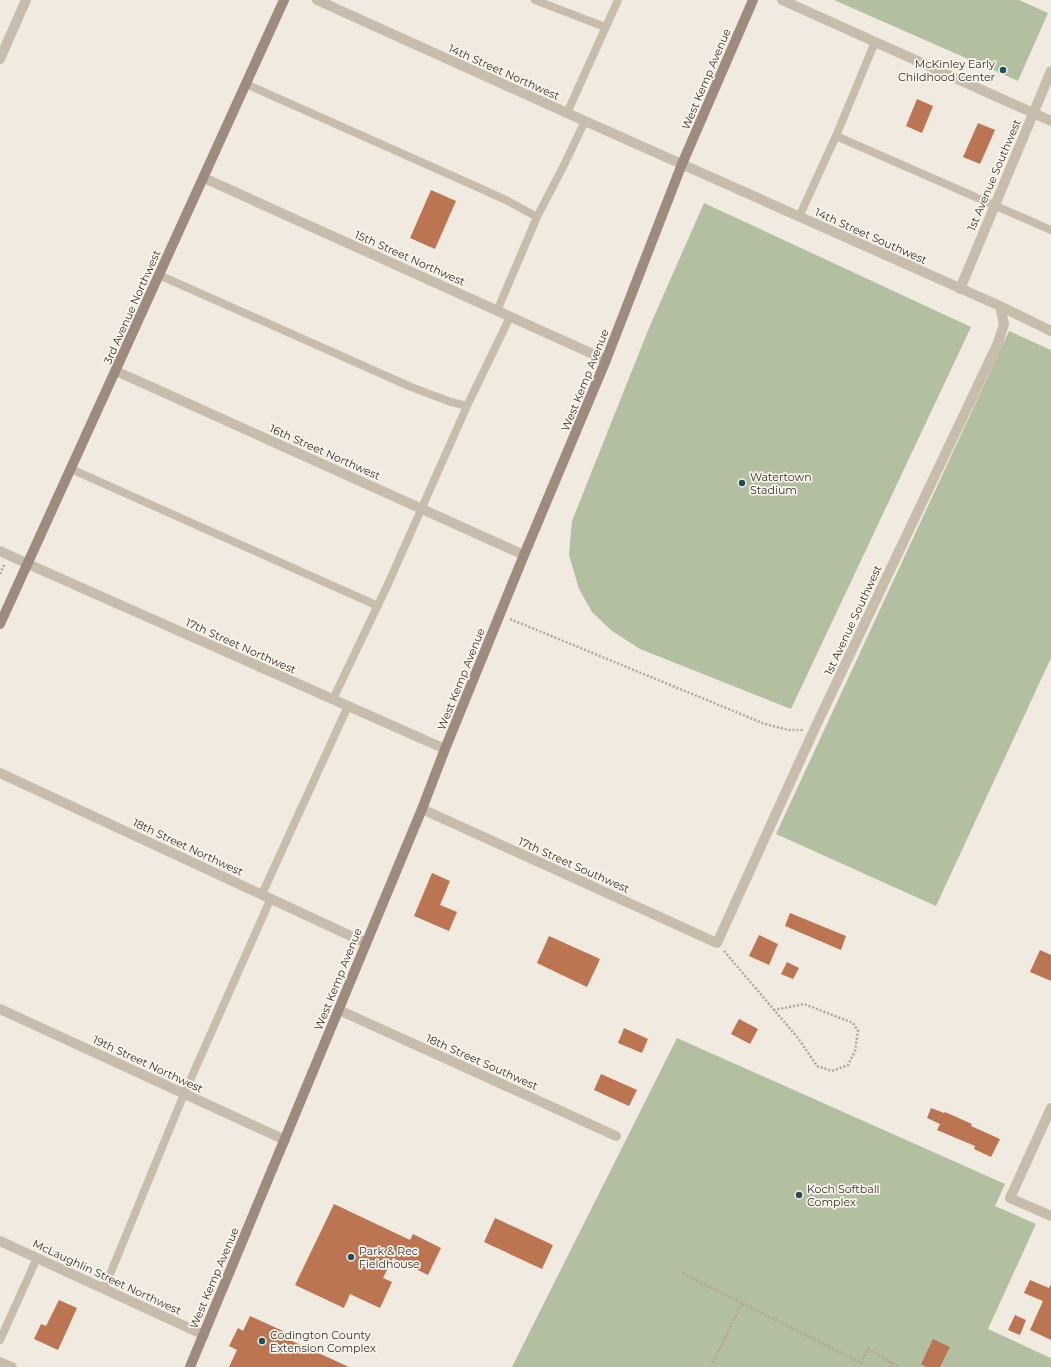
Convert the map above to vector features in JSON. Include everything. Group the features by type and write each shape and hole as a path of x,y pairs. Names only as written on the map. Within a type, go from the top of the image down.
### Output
{"street":[{"path":"0,58 26,0"},
{"name":"3rd Avenue Northwest","path":"0,624 284,0"},
{"name":"14th Street Northwest","path":"317,0 682,164"},
{"name":"West Kemp Avenue","path":"190,1367 339,1010 524,555 606,360 682,164 753,0"},
{"path":"782,0 1051,121"},
{"name":"1st Avenue Southwest","path":"960,288 1051,71"},
{"name":"14th Street Southwest","path":"682,164 799,218 1000,306 1051,331"},
{"name":"15th Street Northwest","path":"204,178 606,360"},
{"name":"1st Avenue Southwest","path":"717,943 814,730 998,343 1004,324 1000,306"},
{"name":"16th Street Northwest","path":"116,371 524,555"},
{"name":"17th Street Northwest","path":"0,551 445,749"},
{"name":"18th Street Northwest","path":"0,773 366,943"},
{"name":"17th Street Southwest","path":"422,809 717,943"},
{"name":"19th Street Northwest","path":"0,1009 285,1140"},
{"name":"18th Street Southwest","path":"339,1010 616,1136"},
{"path":"1051,1108 1010,1198 1051,1216"},
{"name":"McLaughlin Street Northwest","path":"0,1241 204,1335"},
{"path":"0,1362 12,1367"}],"lane":[{"path":"535,0 605,27"},
{"path":"567,113 618,0"},
{"path":"799,218 836,136 875,42"},
{"path":"246,84 496,196 536,217"},
{"path":"497,311 536,217 563,167 585,121"},
{"path":"836,136 1051,230"},
{"path":"159,275 411,387 451,402 467,406"},
{"path":"333,699 378,606 467,406 510,317"},
{"path":"71,469 378,606"},
{"path":"104,1289 266,896 348,706"},
{"path":"0,1340 37,1258"}],"path":[{"path":"500,615 765,724 788,730 814,730"},
{"path":"717,943 774,1010 798,1038 817,1066 832,1071 848,1065 855,1051 858,1031 853,1023 804,1004 774,1010"},
{"path":"682,1273 861,1363 868,1349 899,1367"},
{"path":"711,1367 742,1303"},
{"path":"890,1367 892,1362"}],"green space":[{"name":"McKinley Early Childhood Center","path":"834,0 1019,0 1048,13 1018,81"},
{"name":"Watertown Stadium","path":"704,203 971,327 791,709 640,649 612,631 592,612 579,589 569,555 572,521 649,328"},
{"path":"1009,331 1051,350 1051,658 936,906 776,834"},
{"name":"Koch Softball Complex","path":"677,1038 1005,1184 995,1206 1036,1224 988,1329 1051,1358 1051,1367 512,1367"}],"building":[{"path":"917,99 933,106 922,133 906,126"},
{"path":"978,123 995,130 980,164 963,157"},
{"path":"431,190 456,201 435,249 410,238"},
{"path":"432,873 450,881 440,905 457,912 449,931 414,916"},
{"path":"790,913 846,936 841,950 785,926"},
{"path":"759,935 778,944 769,965 749,956"},
{"path":"549,936 600,959 587,987 537,963"},
{"path":"1040,950 1051,955 1051,981 1030,972"},
{"path":"787,962 799,968 793,979 781,974"},
{"path":"739,1019 758,1029 750,1044 731,1034"},
{"path":"624,1028 648,1039 642,1053 618,1043"},
{"path":"601,1074 637,1090 629,1106 594,1090"},
{"path":"931,1108 944,1113 945,1112 972,1124 971,1126 1000,1139 991,1157 974,1149 975,1146 937,1130 940,1124 927,1118"},
{"name":"Park & Rec Fieldhouse","path":"334,1204 410,1240 413,1234 441,1248 428,1275 393,1258 383,1278 392,1282 380,1308 350,1294 344,1308 295,1285"},
{"path":"495,1218 553,1245 542,1269 484,1242"},
{"path":"1030,1280 1049,1288 1051,1284 1051,1340 1030,1330 1043,1301 1024,1293"},
{"path":"59,1300 77,1308 58,1350 34,1339 41,1324 46,1326"},
{"path":"1015,1315 1026,1320 1020,1335 1008,1330"},
{"name":"Codington County Extension Complex","path":"250,1316 283,1331 281,1336 349,1367 229,1367 237,1350 229,1346 238,1328 243,1331"},
{"path":"933,1339 950,1347 940,1367 927,1367 921,1364"}],"place":[{"name":"McKinley Early Childhood Center","path":"1003,70"},
{"name":"Watertown Stadium","path":"742,483"},
{"name":"Koch Softball Complex","path":"799,1195"},
{"name":"Park & Rec Fieldhouse","path":"351,1257"},
{"name":"Codington County Extension Complex","path":"262,1341"}]}
